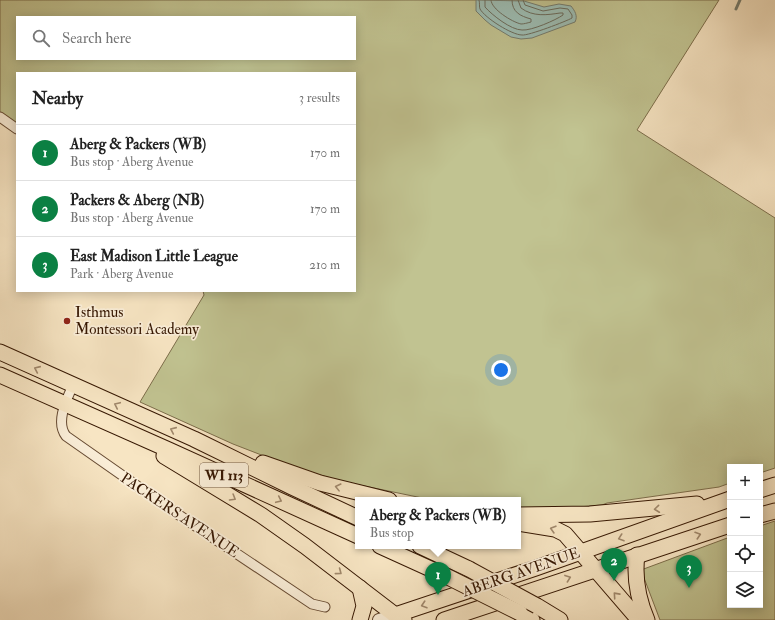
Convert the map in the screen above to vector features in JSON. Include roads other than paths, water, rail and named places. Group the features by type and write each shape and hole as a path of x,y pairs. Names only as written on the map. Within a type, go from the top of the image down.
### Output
{"main road":[{"name":"WI 113","path":"0,352 194,440 355,517"},
{"name":"WI 113","path":"0,375 355,535"},
{"path":"90,415 160,454 261,515 400,617"},
{"path":"194,440 220,447 284,472 378,497"},
{"path":"763,489 775,485"},
{"path":"521,515 590,514 652,509 727,500"},
{"name":"ABERG AVENUE","path":"400,617 727,500"},
{"path":"763,514 775,511"},
{"path":"521,524 558,530 568,537 639,620"},
{"name":"ABERG AVENUE","path":"444,620 727,526"},
{"path":"387,549 530,613 560,620"},
{"path":"426,549 469,569 530,613"},
{"path":"637,555 636,582 642,605 648,620"},
{"path":"439,620 443,612 451,603 525,577 536,568"},
{"path":"360,588 364,606 360,620"}],"street":[{"path":"0,117 16,128"},
{"name":"PACKERS AVENUE","path":"72,384 65,404 62,419 62,430 70,440 312,604 325,607"},
{"name":"ABERG AVENUE","path":"379,620 400,617"}],"water":[{"path":"476,0 524,1 544,7 559,4 571,6 576,14 576,20 575,22 532,38 521,39 511,37 491,25 476,11"}],"waterway":[{"path":"736,9 740,0"}],"place":[{"name":"Isthmus Montessori Academy","path":"67,321"},
{"name":"Packers & Aberg (NB)","path":"614,581"},
{"name":"East Madison Little League","path":"689,588"},
{"name":"Aberg & Packers (WB)","path":"438,595"}]}
